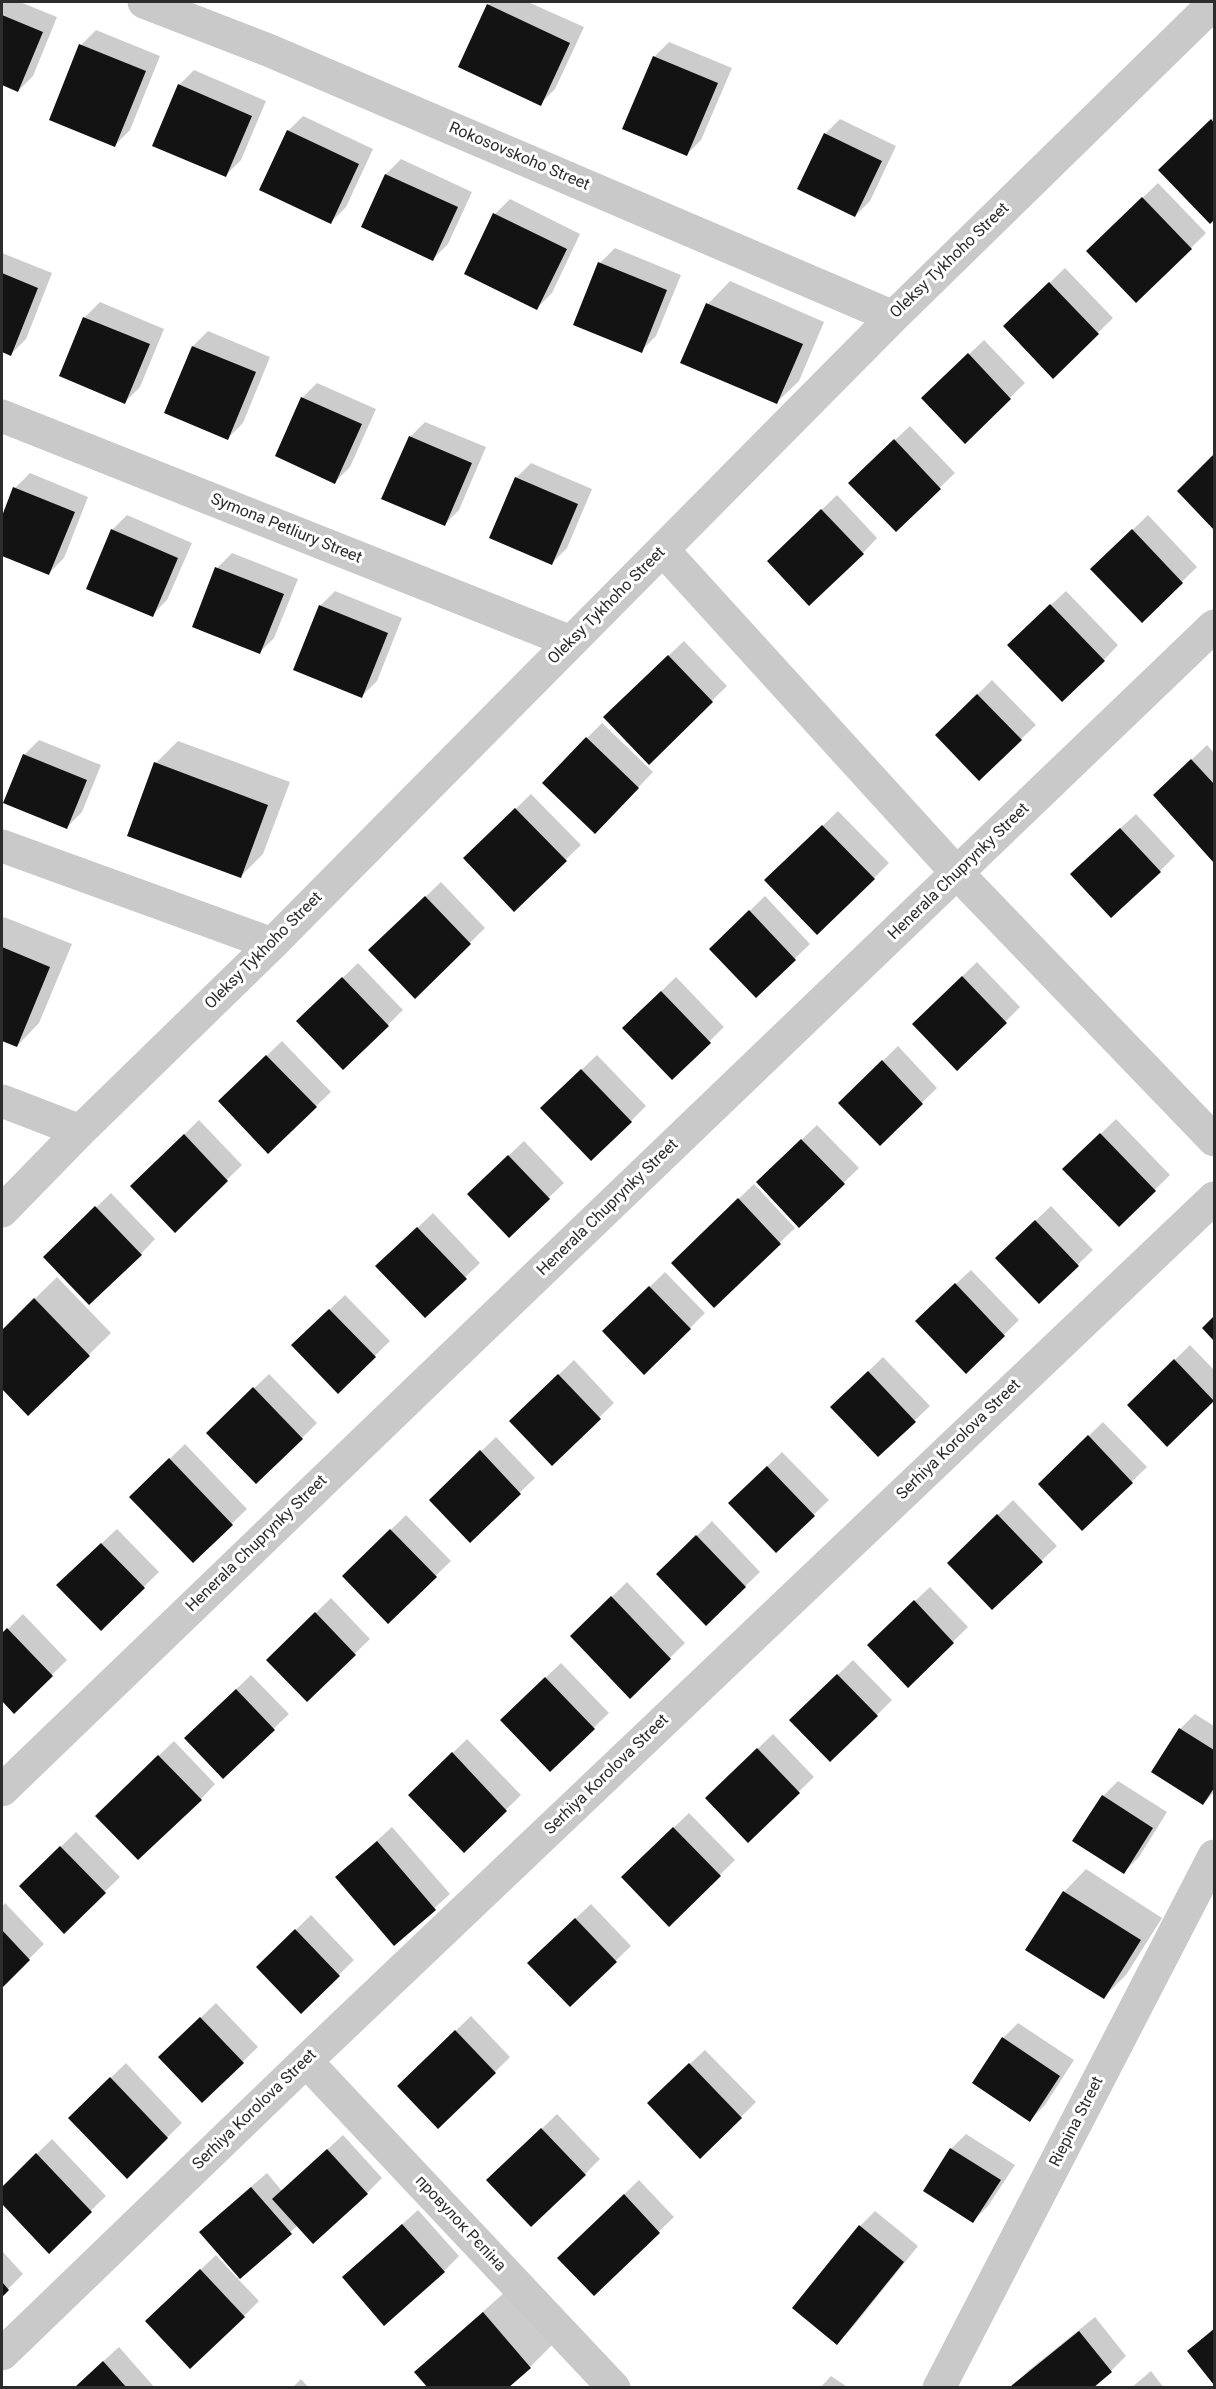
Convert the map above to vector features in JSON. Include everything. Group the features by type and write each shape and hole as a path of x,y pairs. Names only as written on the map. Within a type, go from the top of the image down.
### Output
{"street":[{"name":"Rokosovskoho Street","path":"144,2 268,50 893,317"},
{"name":"Oleksy Tykhoho Street","path":"2,1211 80,1131 272,944 893,317 1215,3"},
{"name":"Symona Petliury Street","path":"2,416 571,642"},
{"path":"663,550 958,874 1215,1140"},
{"name":"Henerala Chuprynky Street","path":"2,1790 348,1455 1215,626"},
{"path":"2,846 272,944"},
{"path":"2,1101 80,1131"},
{"name":"Serhiya Korolova Street","path":"2,2354 306,2061 1215,1198"},
{"name":"Riepina Street","path":"939,2388 1215,1856"},
{"name":"провулок Рєпіна","path":"306,2061 615,2388"}],"building":[{"path":"487,4 570,43 541,106 458,67"},
{"path":"2,15 43,32 18,92 2,85"},
{"path":"79,44 146,71 115,147 49,120"},
{"path":"653,56 718,83 687,156 622,129"},
{"path":"178,84 252,116 226,177 152,146"},
{"path":"1211,119 1214,123 1214,220 1210,224 1158,170"},
{"path":"287,130 359,164 331,224 259,190"},
{"path":"824,133 882,161 855,217 797,189"},
{"path":"385,174 458,207 433,261 361,227"},
{"path":"1142,197 1192,249 1136,303 1086,251"},
{"path":"493,213 567,249 537,310 464,274"},
{"path":"598,262 667,290 642,353 573,325"},
{"path":"2,273 38,288 11,356 2,352"},
{"path":"1049,282 1099,334 1053,379 1003,326"},
{"path":"706,303 803,344 777,404 680,363"},
{"path":"83,317 150,344 125,404 59,376"},
{"path":"192,346 256,372 228,440 164,413"},
{"path":"968,353 1011,399 965,444 921,398"},
{"path":"301,397 362,424 335,484 275,456"},
{"path":"409,436 472,463 445,526 381,499"},
{"path":"894,439 941,489 896,532 848,483"},
{"path":"1214,454 1214,530 1177,491"},
{"path":"515,477 578,504 552,565 489,538"},
{"path":"13,487 75,512 49,575 2,556 2,516"},
{"path":"821,509 864,554 809,606 767,561"},
{"path":"111,529 178,558 153,617 86,589"},
{"path":"1132,529 1183,583 1142,623 1090,569"},
{"path":"215,567 284,594 260,654 192,627"},
{"path":"1050,604 1105,661 1062,702 1007,645"},
{"path":"319,605 388,633 362,698 293,670"},
{"path":"668,655 713,702 649,765 603,717"},
{"path":"977,694 1022,740 979,781 935,735"},
{"path":"586,737 639,788 595,834 542,783"},
{"path":"23,754 87,780 67,829 3,803"},
{"path":"1191,759 1214,784 1214,863 1153,795"},
{"path":"154,762 268,805 241,878 127,836"},
{"path":"515,808 567,861 514,912 463,858"},
{"path":"822,825 875,879 817,935 764,880"},
{"path":"1120,828 1161,872 1111,918 1070,874"},
{"path":"425,896 471,944 415,999 368,950"},
{"path":"749,910 796,960 756,998 709,949"},
{"path":"2,947 50,967 17,1047 2,1041"},
{"path":"962,976 1007,1023 957,1071 912,1024"},
{"path":"342,977 389,1026 343,1070 296,1021"},
{"path":"661,991 711,1043 672,1080 622,1028"},
{"path":"266,1055 317,1107 268,1154 218,1101"},
{"path":"882,1060 923,1104 880,1146 838,1103"},
{"path":"581,1069 632,1122 591,1161 540,1108"},
{"path":"1100,1133 1156,1191 1119,1227 1062,1169"},
{"path":"184,1134 228,1181 175,1233 130,1186"},
{"path":"801,1139 845,1184 799,1228 756,1182"},
{"path":"508,1155 550,1199 509,1238 467,1194"},
{"path":"738,1198 781,1244 714,1308 671,1263"},
{"path":"95,1206 142,1255 89,1305 43,1257"},
{"path":"1035,1220 1079,1266 1039,1304 995,1258"},
{"path":"417,1227 467,1279 425,1318 375,1266"},
{"path":"955,1283 1005,1336 966,1374 915,1321"},
{"path":"649,1286 691,1329 644,1375 602,1331"},
{"path":"34,1298 90,1356 28,1416 2,1389 2,1330"},
{"path":"329,1309 376,1357 338,1394 291,1345"},
{"path":"1214,1316 1214,1341 1202,1328"},
{"path":"1174,1359 1214,1401 1167,1447 1127,1405"},
{"path":"868,1371 916,1422 878,1457 830,1407"},
{"path":"558,1374 601,1419 552,1466 509,1421"},
{"path":"253,1387 303,1439 256,1484 206,1433"},
{"path":"1088,1435 1133,1483 1082,1531 1038,1484"},
{"path":"480,1450 521,1494 470,1543 429,1500"},
{"path":"169,1458 233,1525 193,1563 129,1497"},
{"path":"767,1466 815,1516 776,1553 728,1503"},
{"path":"997,1514 1043,1562 992,1610 947,1563"},
{"path":"390,1529 437,1577 388,1624 342,1576"},
{"path":"696,1535 746,1587 706,1626 656,1574"},
{"path":"101,1543 145,1588 101,1631 56,1585"},
{"path":"611,1596 671,1659 630,1699 570,1636"},
{"path":"914,1600 954,1643 908,1688 867,1645"},
{"path":"315,1612 356,1655 307,1702 266,1660"},
{"path":"7,1628 53,1676 14,1714 2,1701 2,1633"},
{"path":"837,1674 878,1716 830,1762 789,1720"},
{"path":"545,1677 595,1729 550,1772 500,1720"},
{"path":"236,1689 275,1730 223,1779 184,1738"},
{"path":"1179,1728 1214,1750 1214,1788 1203,1805 1151,1772"},
{"path":"757,1748 800,1793 748,1843 705,1798"},
{"path":"452,1752 507,1811 464,1853 408,1795"},
{"path":"158,1755 202,1800 138,1860 95,1816"},
{"path":"1102,1795 1153,1828 1124,1874 1072,1841"},
{"path":"673,1827 721,1876 669,1927 621,1877"},
{"path":"377,1841 436,1910 394,1946 335,1877"},
{"path":"60,1846 106,1893 64,1934 19,1886"},
{"path":"1063,1891 1141,1940 1104,1999 1025,1950"},
{"path":"575,1918 617,1962 570,2007 527,1963"},
{"path":"295,1929 340,1976 301,2014 256,1967"},
{"path":"2,1930 30,1960 2,1988"},
{"path":"200,2017 244,2063 202,2103 158,2057"},
{"path":"455,2030 496,2073 438,2129 397,2086"},
{"path":"1002,2037 1060,2076 1030,2122 972,2083"},
{"path":"689,2063 742,2118 700,2159 647,2103"},
{"path":"110,2077 168,2138 127,2179 68,2118"},
{"path":"541,2128 586,2175 531,2227 486,2180"},
{"path":"950,2148 1001,2180 973,2223 923,2191"},
{"path":"327,2149 368,2194 313,2244 272,2199"},
{"path":"36,2153 92,2212 49,2254 2,2204 2,2187"},
{"path":"251,2187 292,2234 240,2279 199,2232"},
{"path":"624,2194 660,2233 594,2296 557,2258"},
{"path":"402,2224 445,2272 384,2326 342,2277"},
{"path":"859,2225 904,2262 837,2345 792,2308"},
{"path":"200,2269 245,2317 190,2369 145,2321"},
{"path":"2,2282 9,2290 2,2297"},
{"path":"483,2312 531,2368 508,2388 428,2388 414,2372"},
{"path":"1214,2329 1214,2385 1187,2351"},
{"path":"1079,2331 1112,2372 1093,2388 1012,2388 1011,2386"},
{"path":"103,2361 127,2388 74,2388"}]}
